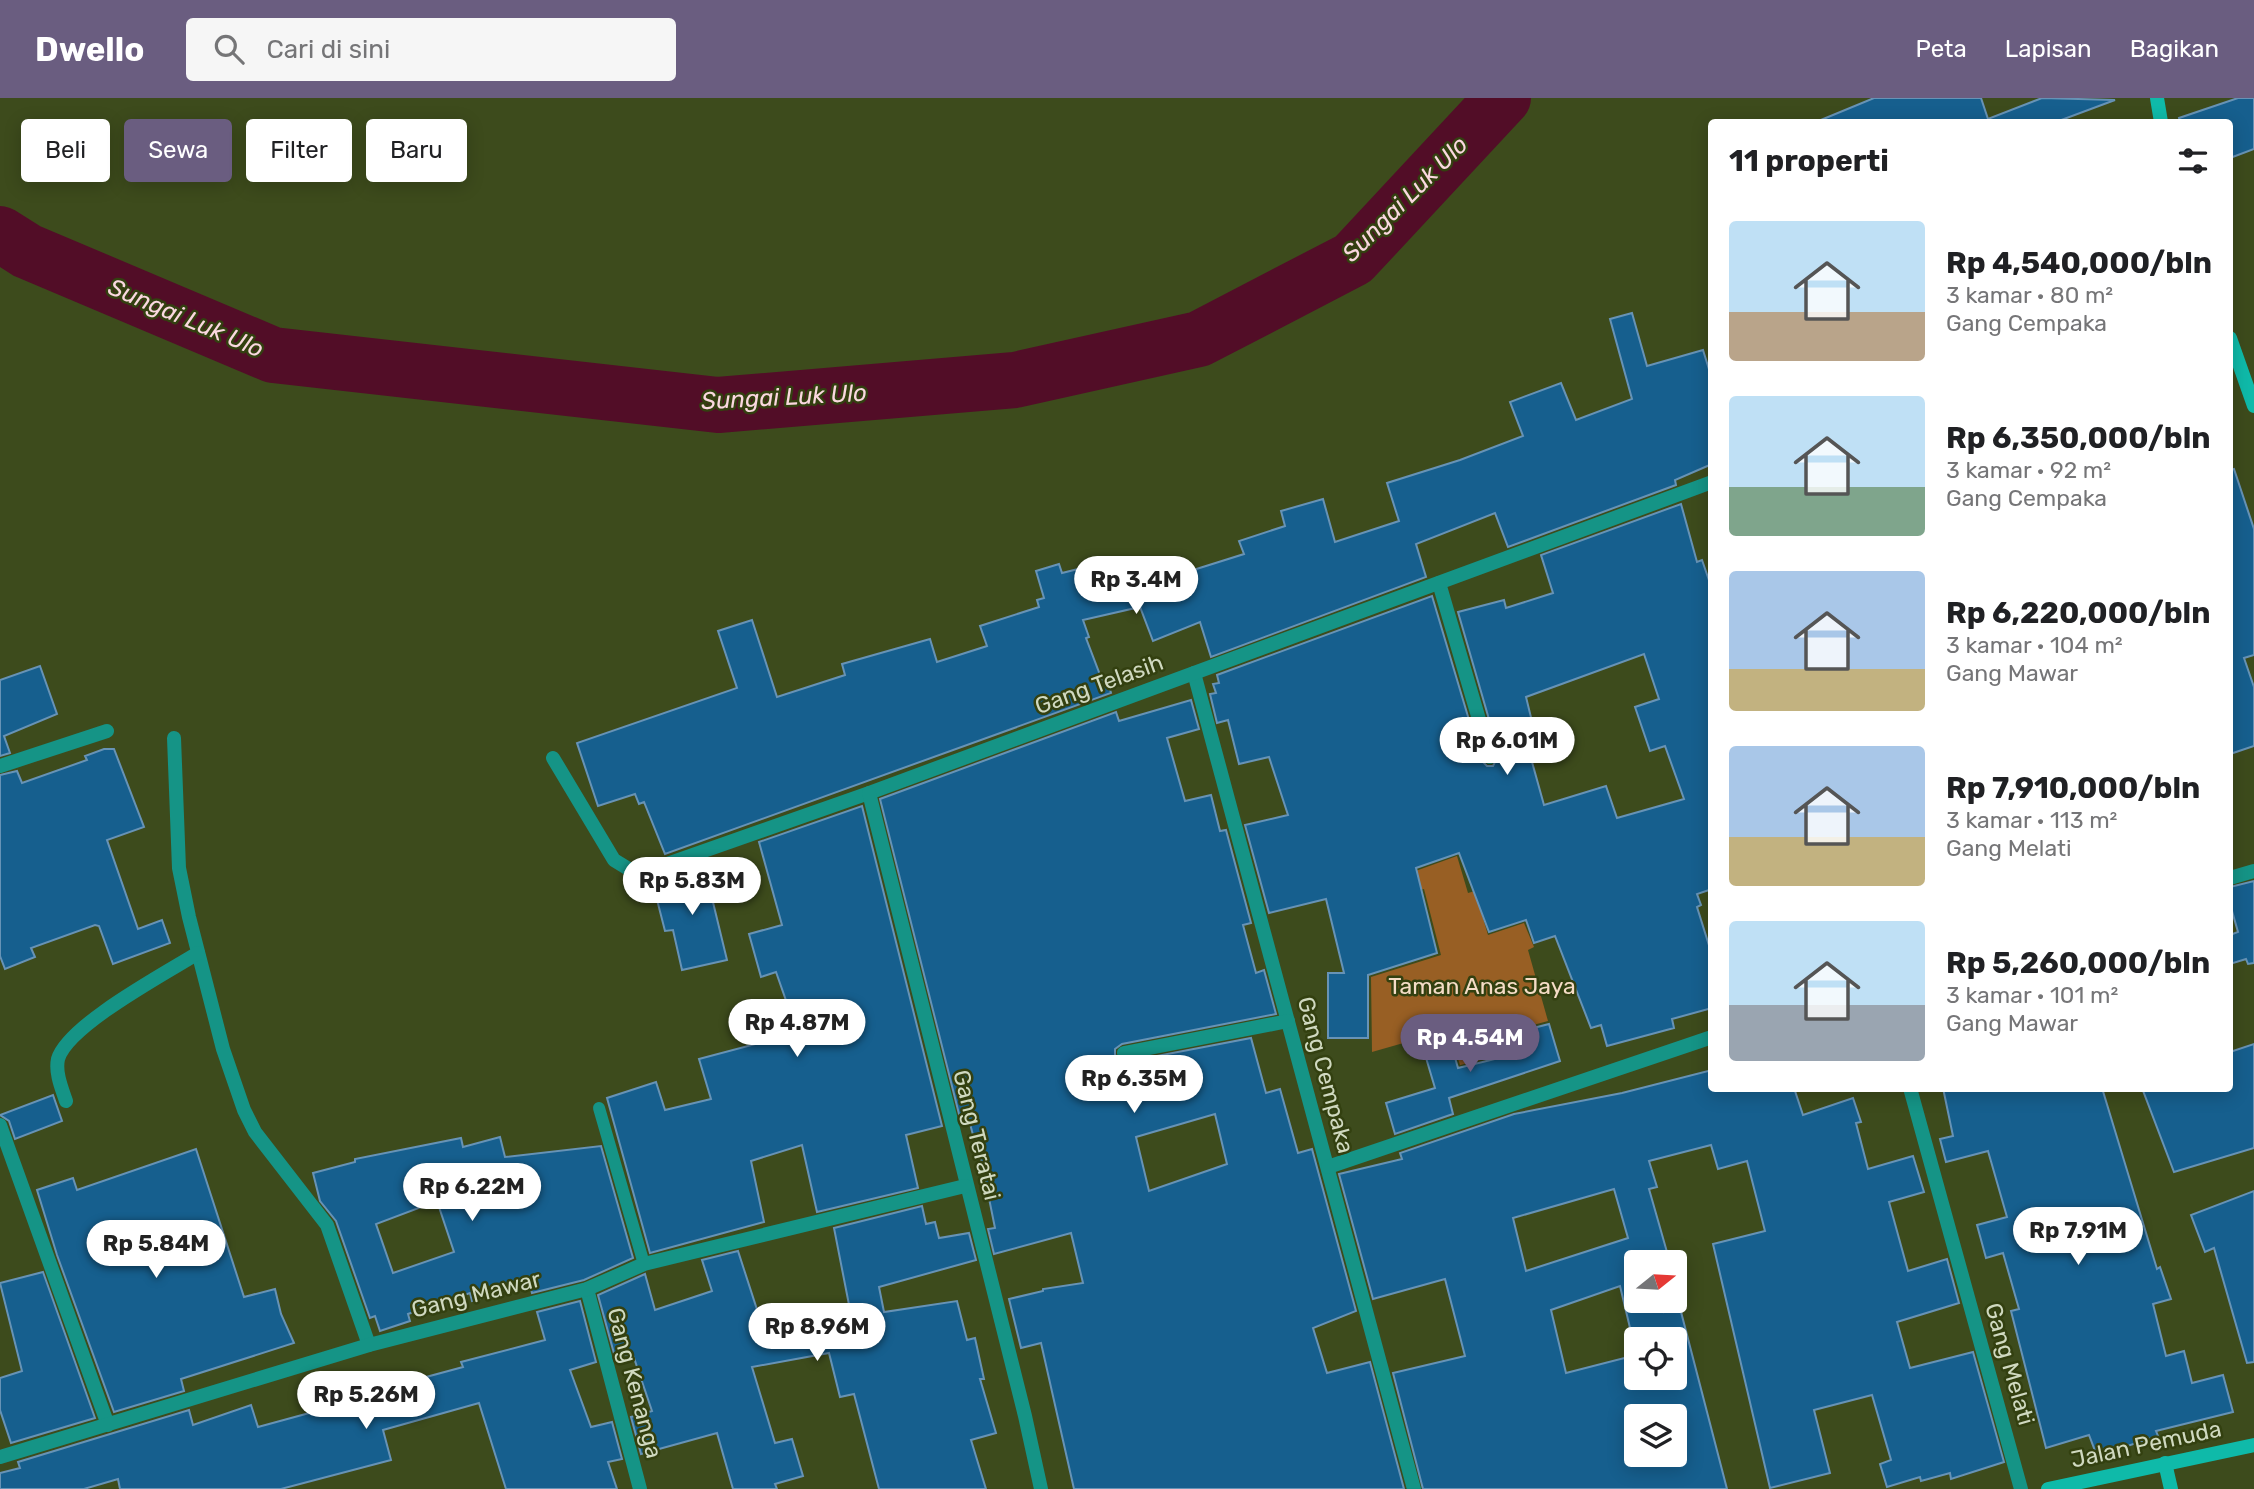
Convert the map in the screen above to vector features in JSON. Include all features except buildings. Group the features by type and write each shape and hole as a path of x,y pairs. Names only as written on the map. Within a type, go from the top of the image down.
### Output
{"main road":[{"path":"2157,98 2160,119"},
{"path":"2233,346 2254,406"},
{"name":"Jalan Pemuda","path":"2048,1489 2254,1445"},
{"path":"2165,1463 2171,1489"}],"street":[{"name":"Gang Telasih","path":"553,758 614,860 632,871 647,871 1708,488"},
{"path":"1439,583 1490,757"},
{"name":"Gang Cempaka","path":"1194,673 1414,1489"},
{"path":"0,766 107,731"},
{"path":"174,738 179,868 198,953 244,1110 255,1132 327,1226 369,1345"},
{"name":"Gang Teratai","path":"869,793 1041,1489"},
{"path":"2233,877 2254,871"},
{"path":"66,1101 57,1066 67,1043 129,995 198,953"},
{"path":"1125,1053 1288,1021"},
{"path":"1328,1167 1708,1038"},
{"name":"Gang Melati","path":"1911,1092 2021,1489"},
{"path":"0,1125 108,1425"},
{"name":"Gang Mawar","path":"0,1457 369,1345 587,1289 644,1264 965,1186"},
{"name":"Gang Kenanga","path":"587,1289 640,1489"}],"lane":[{"path":"599,1108 644,1264"}],"green space":[{"name":"Taman Anas Jaya","path":"1457,856 1468,893 1475,891 1488,935 1524,923 1534,947 1528,950 1548,1021 1500,1034 1506,1059 1487,1064 1485,1059 1460,1065 1449,1030 1372,1052 1371,977 1441,955 1424,889 1414,891 1410,873"}],"waterway":[{"name":"Sungai Luk Ulo","path":"0,234 27,251 273,355 718,405 1015,380 1199,339 1353,259 1503,98"}]}
